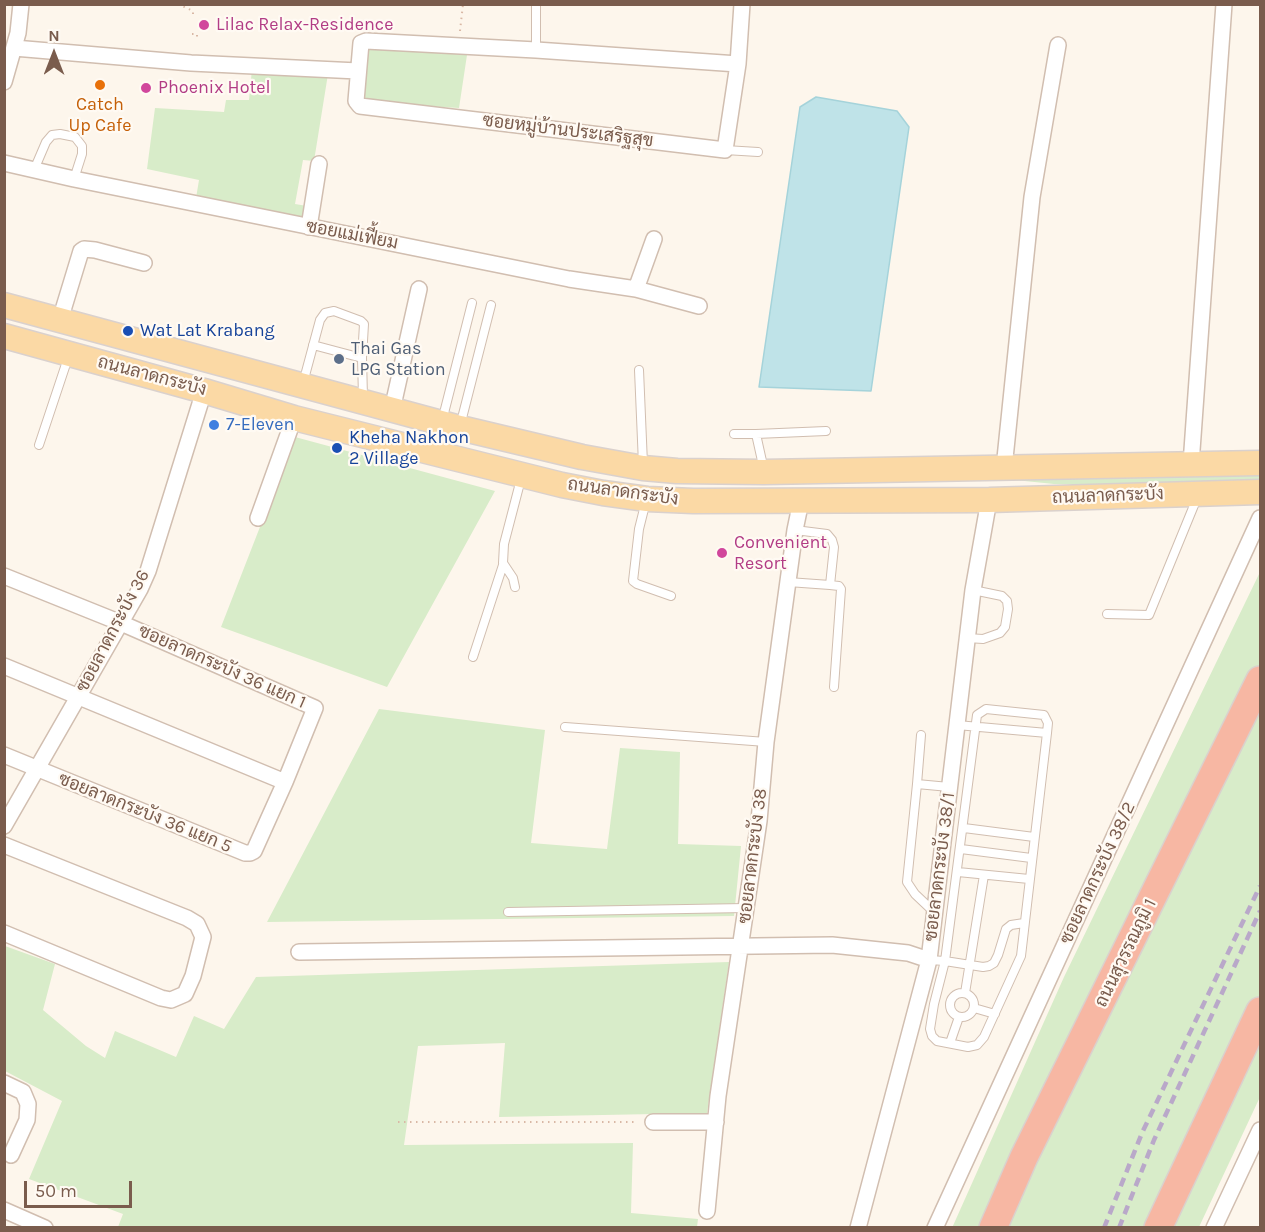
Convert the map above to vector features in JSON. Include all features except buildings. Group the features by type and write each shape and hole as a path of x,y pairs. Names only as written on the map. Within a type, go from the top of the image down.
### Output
{"highway":[{"name":"ถนนสุวรรณภูมิ 1","path":"993,1227 1024,1157 1260,680"},
{"path":"1158,1227 1260,1011"}],"main road":[{"name":"ถนนลาดกระบัง","path":"4,305 392,410 582,457 643,468 677,471 764,472 1260,463"},
{"name":"ถนนลาดกระบัง","path":"4,336 294,418 603,493 647,499 693,501 989,500 1260,492"},
{"path":"204,391 215,362"},
{"path":"859,469 861,500"}],"street":[{"path":"4,82 14,48 21,4"},
{"path":"725,150 738,64 742,4"},
{"path":"1191,464 1224,4"},
{"name":"ซอยหมู่บ้านประเสริฐสุข","path":"725,150 360,106 356,101 362,41 457,45 738,64"},
{"path":"1004,468 1032,197 1058,45"},
{"path":"14,48 192,63 358,71"},
{"name":"ซอยแม่เฟี้ยม","path":"4,163 569,279 636,289 699,306"},
{"path":"309,227 319,164"},
{"path":"636,289 654,239"},
{"path":"60,320 81,251 95,250 144,263"},
{"path":"392,410 419,289"},
{"name":"ซอยลาดกระบัง 36","path":"4,826 121,623 148,571 204,391"},
{"path":"258,518 294,418"},
{"name":"ซอยลาดกระบัง 38/1","path":"858,1227 929,960 973,590 989,500"},
{"name":"ซอยลาดกระบัง 38","path":"707,1211 716,1122 759,821 766,742 801,501"},
{"name":"ซอยลาดกระบัง 38/2","path":"935,1227 1260,518"},
{"path":"4,576 121,623"},
{"name":"ซอยลาดกระบัง 36 แยก 1","path":"121,623 315,708 285,782"},
{"path":"4,666 285,782"},
{"name":"ซอยลาดกระบัง 36 แยก 5","path":"4,755 245,853 254,851 285,782"},
{"path":"4,845 197,924 202,937 193,976 185,993 171,1000 161,998 4,933"},
{"path":"299,952 832,945 908,953 929,960"},
{"path":"4,1083 23,1092 28,1104 27,1120 11,1155"},
{"path":"653,1122 716,1122"},
{"path":"1214,1227 1260,1130"},
{"path":"4,1210 45,1227"}],"lane":[{"path":"536,4 536,50"},
{"path":"34,170 46,142 52,135 75,136 82,146 82,154 74,179"},
{"path":"725,150 758,152"},
{"path":"451,425 472,303"},
{"path":"451,425 491,305"},
{"path":"302,386 320,320 325,313 334,311 364,324 363,402"},
{"path":"313,345 362,358"},
{"path":"39,445 70,354"},
{"path":"639,370 643,468"},
{"path":"734,434 826,431"},
{"path":"756,434 764,472"},
{"path":"473,657 503,566 504,544 522,474"},
{"path":"1107,614 1149,615 1199,493"},
{"path":"647,499 639,529 633,581 637,585 671,596"},
{"path":"795,530 827,534 832,540 834,547 830,585"},
{"path":"503,566 513,578 516,587"},
{"path":"788,582 838,586 841,589 834,687"},
{"path":"967,638 983,639 1000,633 1005,627 1008,609 1002,597 973,590"},
{"path":"986,709 1044,715 1048,723 1021,956 984,1037 977,1045 968,1047 938,1041 932,1036 930,1029 934,1001 945,961 964,828 975,726 977,715 986,709"},
{"path":"957,725 1047,732"},
{"path":"565,727 766,742"},
{"path":"921,735 907,882 915,894 934,913"},
{"path":"917,784 949,787"},
{"path":"964,828 1034,837"},
{"path":"961,849 1031,858"},
{"path":"958,872 1029,879"},
{"path":"965,993 984,875"},
{"path":"508,912 746,908"},
{"path":"929,960 983,967 994,963 1006,929 1011,925 1024,923"},
{"path":"965,993 971,996 974,1008 965,1017 959,1017 950,1008 950,1001 953,996 965,993"},
{"path":"934,1001 950,1001"},
{"path":"974,1008 995,1014"},
{"path":"950,1043 959,1017"}],"path":[{"path":"178,4 193,11 193,17"},
{"path":"457,45 463,4"},
{"path":"192,34 197,34 197,38"},
{"path":"398,1122 653,1122"}],"green space":[{"path":"365,46 467,55 459,108 364,102"},
{"path":"252,69 328,74 314,161 303,160 295,204 307,206 305,221 196,198 199,180 147,169 155,108 224,112 226,100 249,100"},
{"path":"295,437 495,491 387,687 221,627"},
{"path":"1260,474 1260,483 1054,484 995,478"},
{"path":"1260,572 1260,1097 1199,1227 952,1228 1064,977"},
{"path":"379,709 545,730 531,843 607,849 620,748 680,752 678,844 741,846 734,916 267,922"},
{"path":"5,946 55,964 43,1010 86,1046 105,1058 115,1031 176,1057 194,1016 224,1029 256,977 729,962 707,1113 499,1117 505,1043 418,1046 404,1145 633,1143 631,1213 698,1219 697,1227 118,1227 123,1214 29,1179 62,1101 5,1071"}],"water":[{"path":"816,97 897,111 909,127 871,391 759,387 800,107"}],"railway":[{"path":"1104,1228 1142,1133 1260,886"},
{"path":"1119,1228 1154,1140 1260,911"}],"place":[{"name":"Lilac Relax-Residence","path":"204,25"},
{"name":"Catch Up Cafe","path":"100,85"},
{"name":"Phoenix Hotel","path":"146,88"},
{"name":"Wat Lat Krabang","path":"128,331"},
{"name":"Thai Gas LPG Station","path":"339,359"},
{"name":"7-Eleven","path":"214,425"},
{"name":"Kheha Nakhon 2 Village","path":"337,448"},
{"name":"Convenient Resort","path":"722,553"}]}
